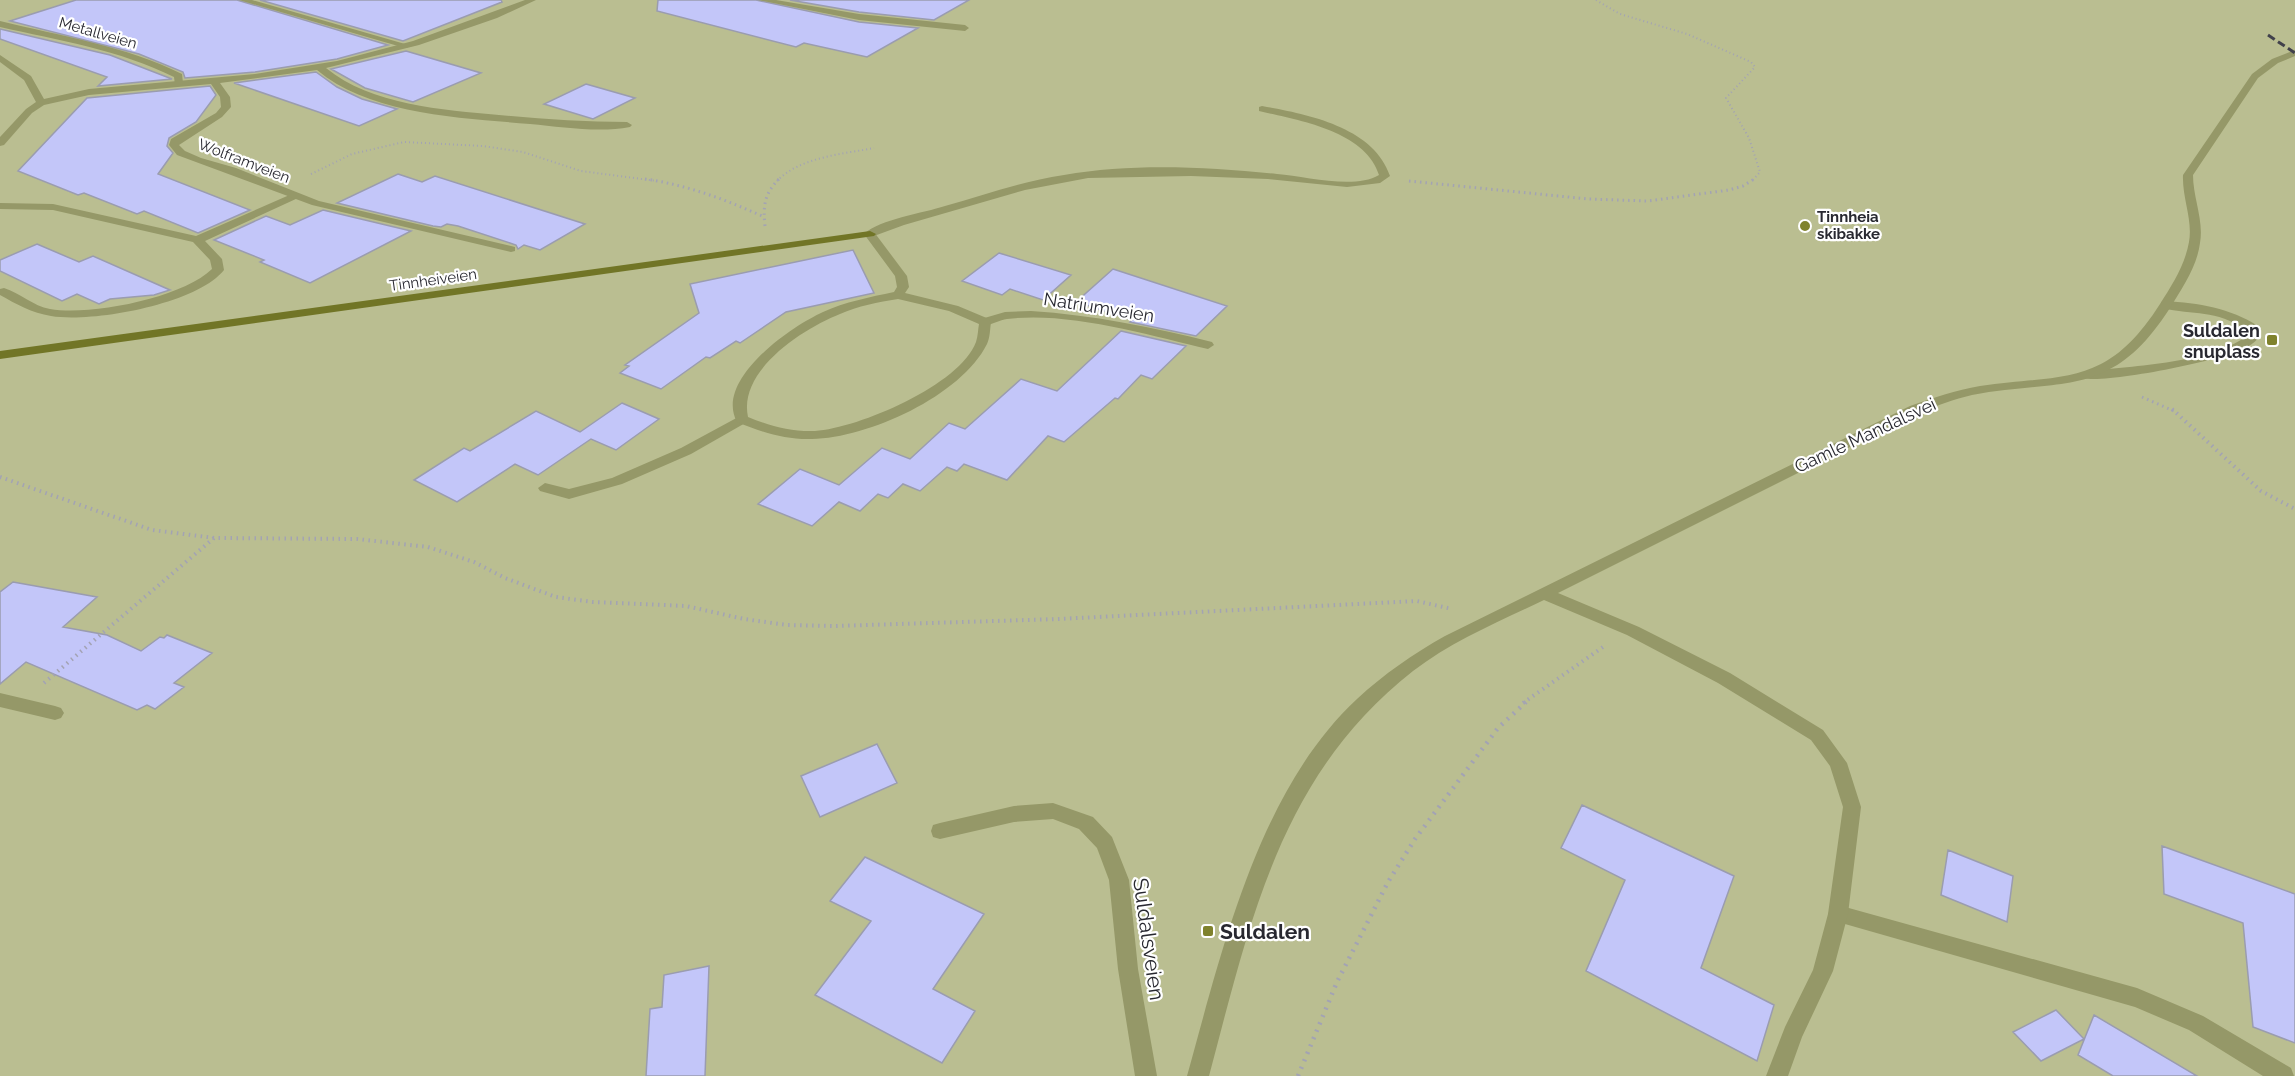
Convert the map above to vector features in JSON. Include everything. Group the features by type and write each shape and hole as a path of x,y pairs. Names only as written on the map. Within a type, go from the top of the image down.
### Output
{"street":[{"path":"243,0 408,46"},
{"path":"0,142 29,111 41,103 89,92 214,81 320,68 408,46 458,30 532,0"},
{"path":"762,0 859,17 965,28"},
{"name":"Metallveien","path":"0,24 99,47 159,66 179,76 177,83"},
{"name":"Gamle Mandalsvei","path":"1198,1076 1242,920 1269,845 1296,791 1326,743 1367,700 1407,667 1453,636 1546,594 1584,572 1915,409 1948,397 1981,390 2048,383 2088,375 2106,367 2145,334 2182,279 2193,251 2195,220 2188,193 2188,175 2255,76 2275,61 2295,53"},
{"path":"0,58 28,78 41,103"},
{"path":"320,68 336,81 354,89 423,111 573,125 627,125"},
{"name":"Wolframveien","path":"214,81 225,97 226,107 219,115 175,141 174,145 181,153 232,170 294,196 511,249"},
{"path":"898,295 903,287 901,276 870,234 1062,178 1153,173 1269,176 1351,184 1368,183 1385,176 1381,161 1356,141 1328,127 1262,109"},
{"name":"Wolframveien","path":"197,240 294,196"},
{"path":"0,206 52,207 197,240 216,259 218,270 213,278 194,288 137,305 72,314 51,313 26,304 4,292"},
{"name":"Tinnheiveien","path":"0,355 870,234"},
{"path":"898,295 951,307 970,313 985,322 986,334 978,350 942,387 923,399 865,424 827,434 793,435 764,429 742,419 739,400 748,378 764,358 816,320 846,307 898,295"},
{"path":"2088,375 2143,369 2231,351 2251,341 2255,335 2254,329 2224,312 2193,306 2165,305"},
{"name":"Natriumveien","path":"985,322 995,316 1009,314 1077,318 1208,345"},
{"path":"545,488 569,494 617,481 686,451 742,419"},
{"path":"1546,594 1633,631 1724,678 1817,735 1838,763 1852,807 1838,914 1823,971 1793,1034 1777,1076"},
{"path":"0,700 55,713"},
{"name":"Suldalsveien","path":"940,831 1014,814 1053,811 1086,823 1106,843 1119,880 1128,969 1146,1076"},
{"path":"1838,914 2137,998 2196,1023 2283,1076"}],"path":[{"path":"1381,179 1468,184 1599,200 1650,201 1738,188 1755,181 1760,172 1756,154 1744,126 1729,108 1726,98 1732,88 1749,75 1755,67 1751,62 1663,26 1621,15 1603,7 1596,0"},
{"path":"279,190 352,154 373,148 404,142 483,146 523,152 581,171 673,183 719,196 762,216"},
{"path":"773,246 762,216 761,206 764,196 780,178 810,163 873,148"},
{"path":"2140,396 2172,409 2261,490 2295,509"},
{"path":"0,477 152,530 215,538 357,539 428,547 474,562 505,578 556,597 593,602 686,606 744,619 787,625 835,626 1058,619 1417,601 1493,618"},
{"path":"19,703 215,538"},
{"path":"1298,1076 1337,982 1388,882 1415,839 1498,728 1517,708 1595,651 1633,631"}],"green space":[{"path":"0,0 2295,0 2295,1076 0,1076"}],"building":[{"path":"76,0 237,0 388,45 337,59 255,72 185,78 183,72 139,54 10,21"},
{"path":"260,0 501,0 502,2 403,41"},
{"path":"658,0 756,0 859,22 918,28 867,57 804,43 796,47 657,11"},
{"path":"790,0 969,0 934,20 859,12"},
{"path":"0,29 110,55 172,79 98,86 107,77 0,39"},
{"path":"406,51 481,73 413,102 365,88 331,69"},
{"path":"316,72 337,87 362,99 397,109 359,126 234,83"},
{"path":"586,84 635,98 593,119 544,104"},
{"path":"210,86 216,95 196,122 169,138 167,146 173,153 158,174 250,210 198,233 144,211 137,214 84,193 78,195 18,171 87,98"},
{"path":"398,174 422,182 435,176 585,224 540,250 524,245 518,249 516,245 458,226 447,224 441,227 433,226 337,203"},
{"path":"323,210 411,231 310,283 260,262 264,260 214,240 266,216 290,225"},
{"path":"37,244 79,262 93,256 170,290 154,295 110,299 99,304 77,294 62,301 0,271 0,260"},
{"path":"853,250 874,293 786,312 740,343 736,341 710,358 706,357 661,389 620,373 629,366 625,365 699,313 690,284"},
{"path":"999,253 1071,275 1043,300 1010,289 1002,295 962,281"},
{"path":"1113,269 1227,306 1196,336 1130,322 1132,320 1076,302"},
{"path":"1121,331 1186,346 1152,379 1141,375 1118,399 1115,398 1064,442 1048,436 1007,480 964,464 957,471 947,467 920,491 903,484 888,498 878,494 860,511 839,502 812,526 758,504 800,469 839,485 882,448 910,459 949,423 965,429 1021,379 1057,391"},
{"path":"622,403 659,419 616,450 591,439 538,475 515,464 457,502 414,480 464,448 470,451 536,411 580,432"},
{"path":"13,582 97,597 63,627 107,635 141,651 160,637 164,638 167,635 212,653 174,683 184,687 155,709 147,705 137,710 26,662 0,684 0,592"},
{"path":"877,744 897,783 820,817 801,776"},
{"path":"1582,805 1734,876 1701,968 1774,1005 1757,1061 1586,971 1625,880 1561,848"},
{"path":"2162,846 2295,894 2295,1043 2253,1027 2243,923 2164,894"},
{"path":"1948,850 2013,876 2007,922 1941,895"},
{"path":"865,857 984,914 933,989 975,1011 942,1063 815,995 871,921 830,901"},
{"path":"709,966 705,1076 646,1076 650,1009 662,1007 664,975"},
{"path":"2056,1010 2084,1039 2041,1061 2013,1032"},
{"path":"2094,1015 2197,1076 2113,1076 2078,1055"}],"railway":[{"path":"2268,35 2295,53"}],"place":[{"name":"Tinnheia skibakke","path":"1805,226"},
{"name":"Suldalen snuplass","path":"2272,340"},
{"name":"Suldalen","path":"1208,931"}]}
